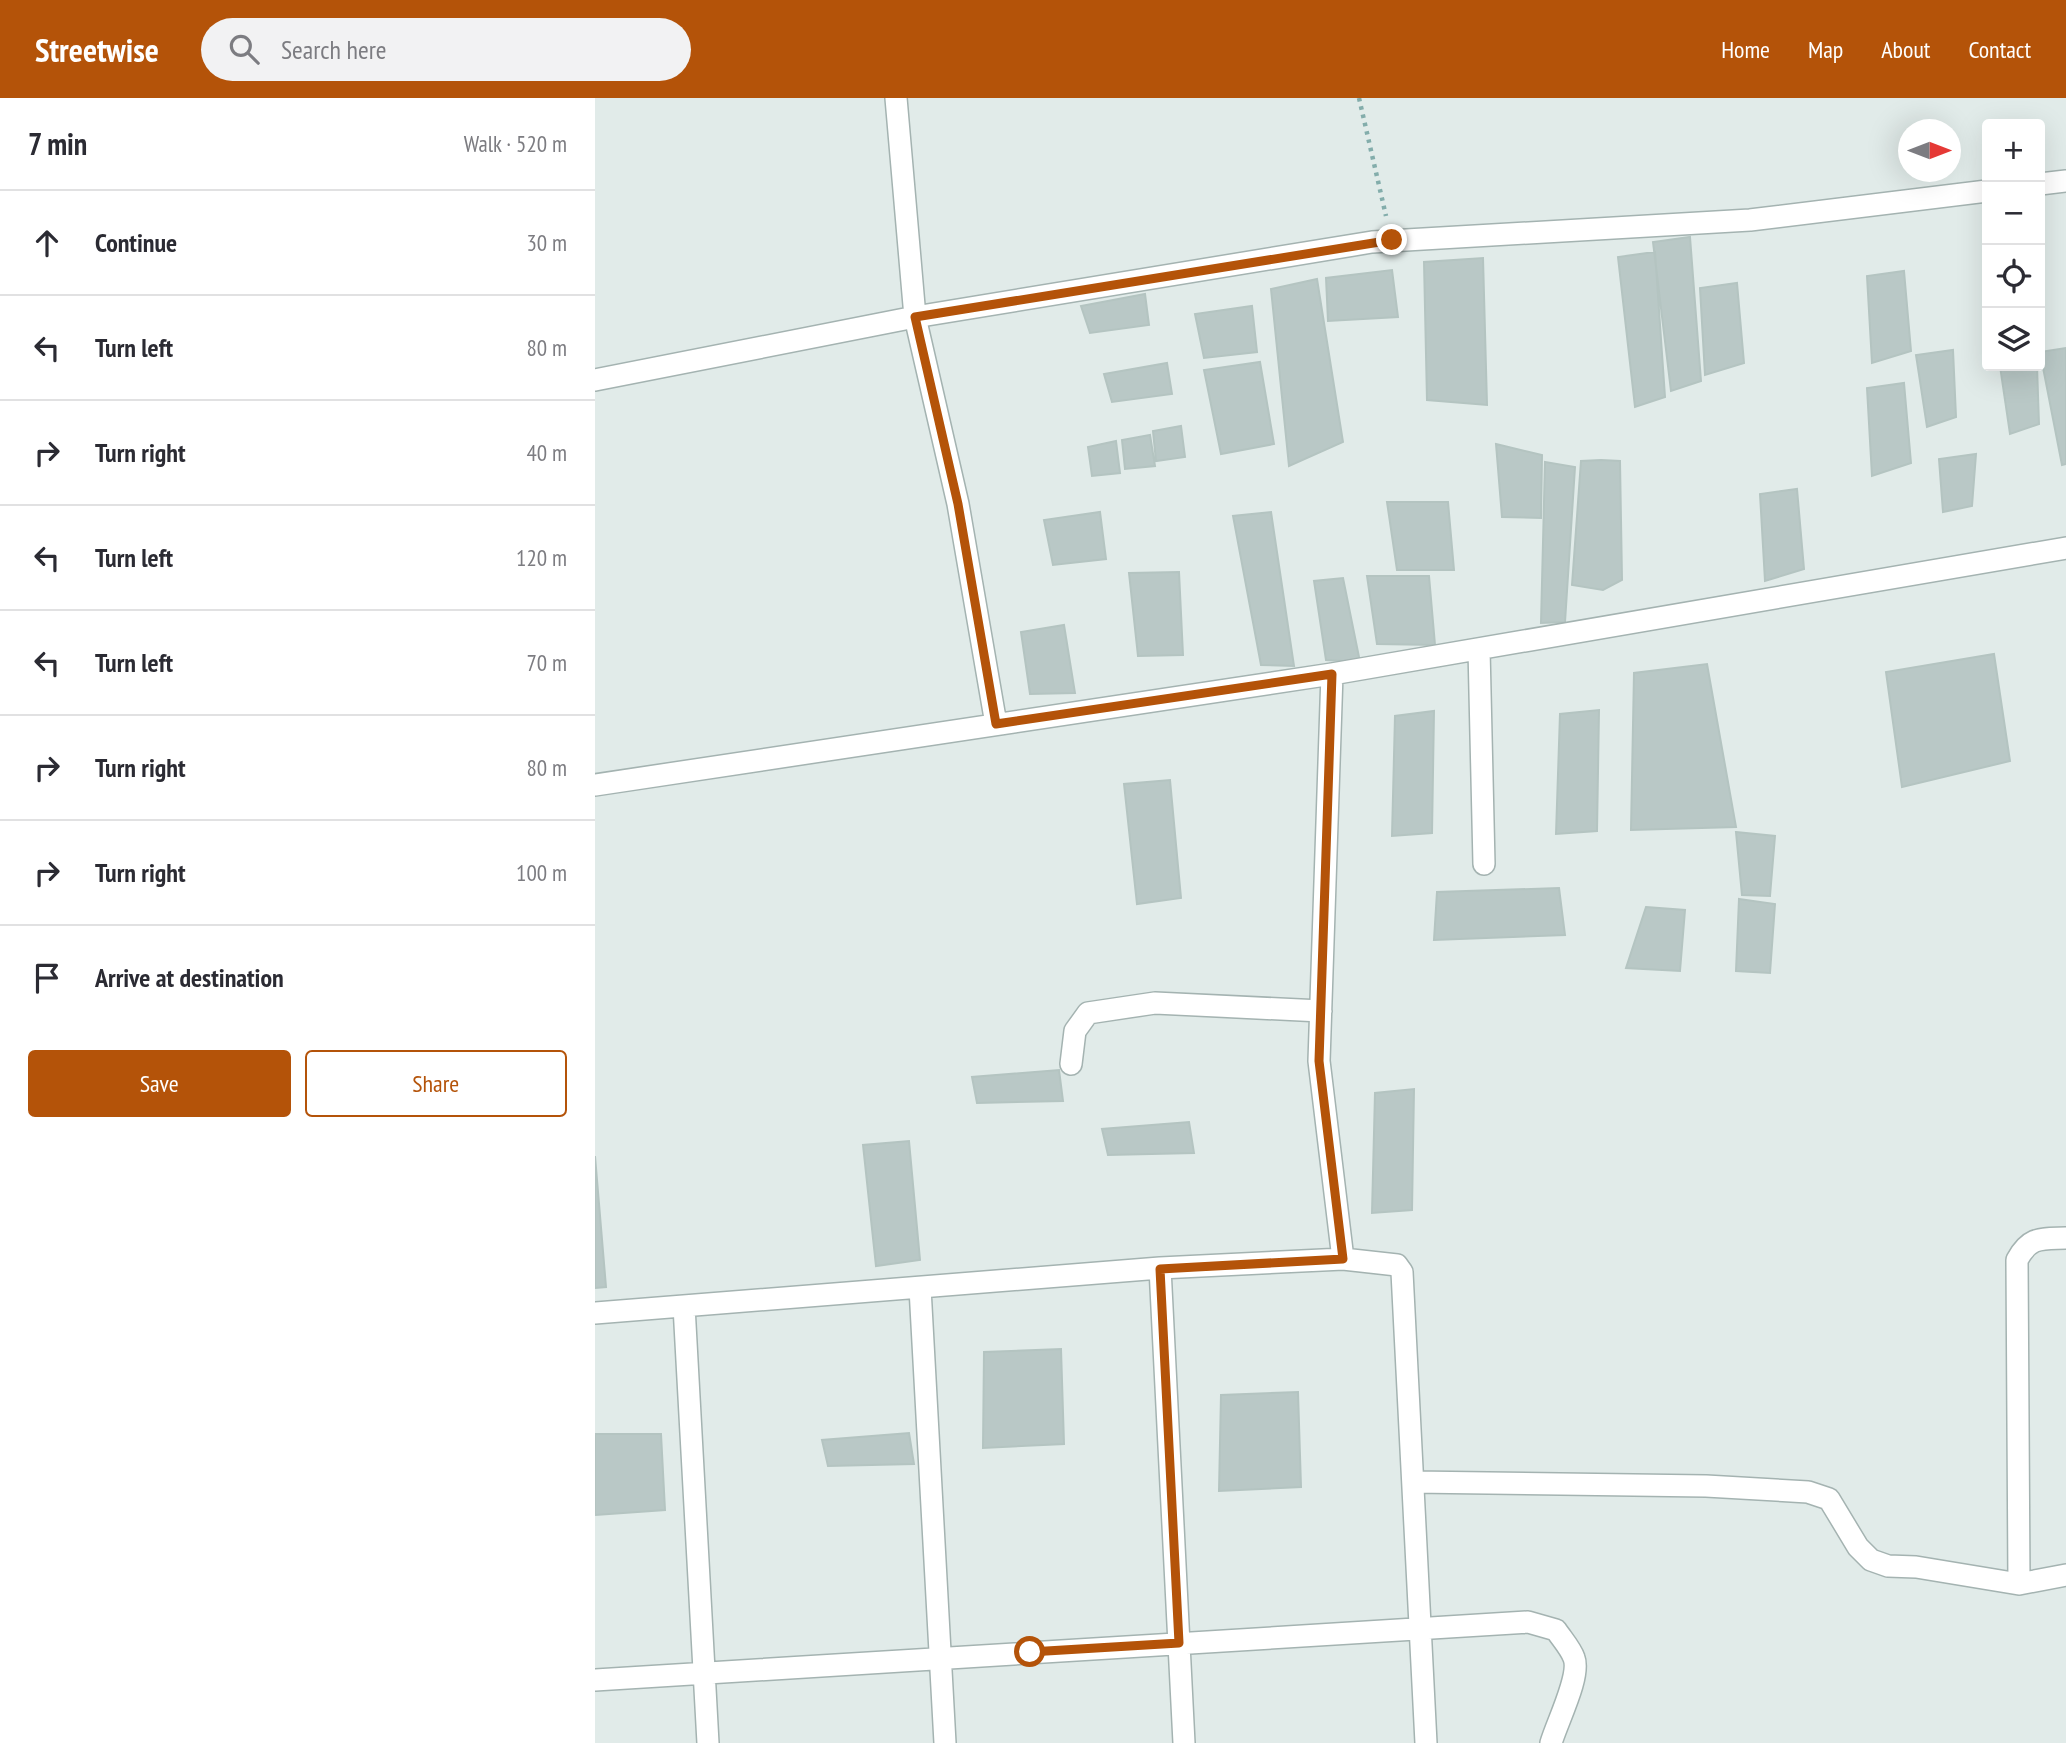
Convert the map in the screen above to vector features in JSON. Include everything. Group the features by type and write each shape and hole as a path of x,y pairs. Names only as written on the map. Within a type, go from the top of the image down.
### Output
{"street":[{"path":"896,98 915,317 958,504 996,724"},
{"path":"2045,183 2066,181"},
{"path":"595,380 915,317 1392,240 1750,220 1982,192"},
{"path":"595,785 1332,674 2066,548"},
{"path":"1479,649 1484,864"},
{"path":"1332,674 1319,1061 1343,1259"},
{"path":"1071,1064 1075,1031 1088,1013 1155,1003 1321,1011"},
{"path":"2019,1584 2017,1260 2025,1245 2039,1239 2066,1238"},
{"path":"595,1313 1160,1269 1343,1259 1389,1262 1402,1272 1426,1743"},
{"path":"1160,1269 1184,1743"},
{"path":"920,1287 945,1743"},
{"path":"684,1306 708,1743"},
{"path":"1413,1482 1706,1486 1808,1492 1829,1499 1858,1547 1871,1560 1888,1566 1916,1567 2019,1584 2066,1575"},
{"path":"595,1680 1528,1622 1556,1630 1574,1658 1577,1677 1561,1709 1551,1743"}],"path":[{"path":"1359,98 1392,240"}],"building":[{"path":"1690,237 1701,381 1671,391 1653,242"},
{"path":"1655,252 1665,397 1635,407 1618,257"},
{"path":"1483,258 1487,405 1427,400 1424,262"},
{"path":"1392,270 1398,317 1328,321 1326,278"},
{"path":"1904,271 1911,351 1872,363 1867,276"},
{"path":"1317,279 1343,442 1289,466 1271,289"},
{"path":"1737,283 1744,363 1705,375 1700,288"},
{"path":"1145,294 1149,325 1090,333 1081,306"},
{"path":"1252,306 1257,352 1204,358 1195,314"},
{"path":"2066,348 2066,464 2062,465 2044,371 2045,351"},
{"path":"1953,350 1956,417 1927,427 1916,355"},
{"path":"1260,362 1274,444 1221,454 1204,370"},
{"path":"1167,363 1172,394 1112,402 1104,374"},
{"path":"2001,371 2037,371 2039,424 2010,434"},
{"path":"1904,383 1911,463 1872,476 1867,388"},
{"path":"1181,426 1185,457 1156,461 1153,431"},
{"path":"1150,435 1155,466 1125,469 1122,440"},
{"path":"1116,441 1120,473 1092,476 1088,447"},
{"path":"1496,444 1542,455 1541,518 1502,517"},
{"path":"1976,454 1972,506 1943,512 1939,459"},
{"path":"1581,461 1620,461 1622,580 1603,590 1572,585"},
{"path":"1545,462 1575,467 1565,622 1541,623"},
{"path":"1797,489 1804,569 1765,581 1760,494"},
{"path":"1387,502 1448,502 1454,570 1397,570"},
{"path":"1100,512 1106,559 1053,565 1044,520"},
{"path":"1271,512 1294,666 1261,665 1233,516"},
{"path":"1179,572 1183,655 1138,656 1129,573"},
{"path":"1367,576 1429,576 1435,645 1377,644"},
{"path":"1343,578 1360,662 1326,660 1314,581"},
{"path":"1064,625 1075,693 1030,694 1021,632"},
{"path":"1994,654 2010,761 1902,787 1886,672"},
{"path":"1707,664 1736,827 1631,830 1634,673"},
{"path":"1599,710 1597,831 1556,834 1560,714"},
{"path":"1434,711 1432,833 1392,836 1395,716"},
{"path":"1170,780 1181,898 1137,904 1124,784"},
{"path":"1736,832 1775,836 1770,896 1742,895"},
{"path":"1559,888 1565,935 1434,940 1437,892"},
{"path":"1739,899 1775,904 1770,973 1736,971"},
{"path":"1646,907 1685,910 1680,971 1626,968"},
{"path":"1059,1070 1063,1101 977,1103 972,1077"},
{"path":"1414,1089 1412,1210 1372,1213 1375,1093"},
{"path":"1189,1122 1194,1153 1108,1155 1102,1129"},
{"path":"909,1141 920,1260 876,1266 863,1145"},
{"path":"595,1156 606,1287 595,1288"},
{"path":"1061,1349 1064,1444 983,1448 984,1352"},
{"path":"1298,1392 1301,1487 1219,1491 1221,1395"},
{"path":"909,1433 914,1464 828,1466 822,1440"},
{"path":"595,1434 661,1434 665,1510 595,1515"}],"route":[{"path":"1030,1652 1179,1643 1160,1269 1343,1259 1319,1061 1332,674 996,724 958,504 915,317 1392,240"}]}
